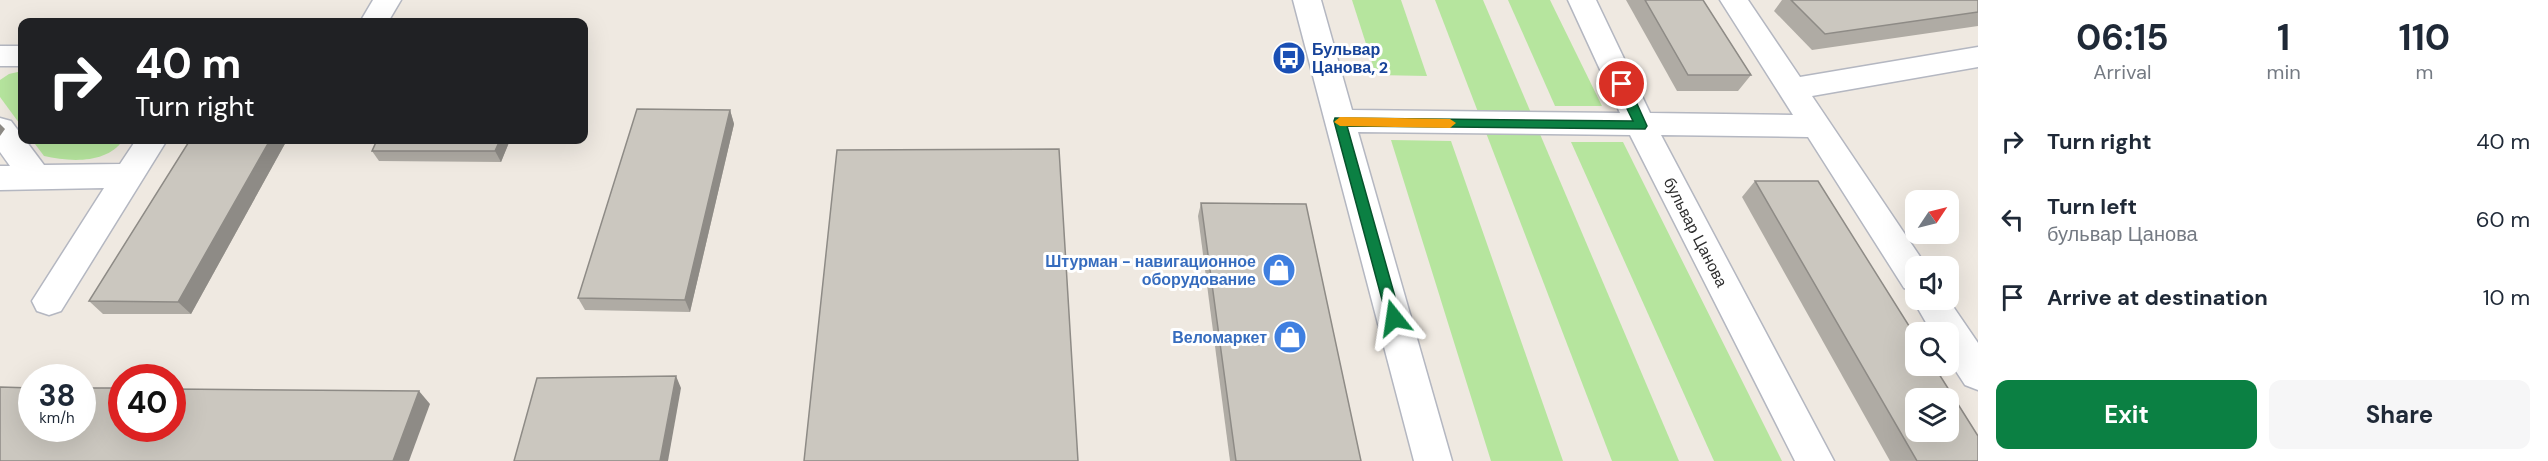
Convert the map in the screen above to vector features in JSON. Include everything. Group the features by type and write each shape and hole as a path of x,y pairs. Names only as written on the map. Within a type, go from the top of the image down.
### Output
{"street":[{"path":"376,18 387,0"},
{"path":"1307,0 1433,461"},
{"name":"бульвар Цанова","path":"1582,0 1641,126 1815,461"},
{"path":"1734,0 1905,261"},
{"path":"0,56 18,56"},
{"path":"1792,89 1978,57"},
{"path":"1340,121 1641,126 1817,126"},
{"path":"0,129 36,178"},
{"path":"49,301 149,144"},
{"path":"0,178 129,176"},
{"path":"1936,310 1978,374"}],"green space":[{"path":"1352,0 1401,0 1427,76 1376,75"},
{"path":"1435,0 1483,0 1679,461 1612,461"},
{"path":"1508,0 1550,0 1602,106 1555,106"},
{"path":"18,72 18,122 0,97 0,80"},
{"path":"1391,140 1451,141 1563,461 1491,461"},
{"path":"1571,142 1623,142 1782,461 1714,461"},
{"path":"35,144 120,144 108,153 87,159 44,156"}],"building":[{"path":"1645,0 1703,0 1751,75 1688,75"},
{"path":"1791,0 1978,0 1978,12 1825,34"},
{"path":"637,109 730,110 685,300 578,298"},
{"path":"187,144 268,144 178,302 89,301"},
{"path":"375,144 498,144 495,151 372,151"},
{"path":"1059,149 1078,461 804,461 837,150"},
{"path":"1755,181 1818,181 1907,322 1905,376 1940,376 1948,388 1905,388 1905,440"},
{"path":"1201,203 1306,204 1361,461 1236,461"},
{"path":"676,376 660,461 514,461 537,378"},
{"path":"0,387 18,388 18,442 96,442 96,388 108,388 108,442 186,442 186,389 419,391 393,461 0,461"},
{"path":"1959,406 1978,436 1978,461 1917,461 1906,442 1959,442"}],"slow traffic":[{"path":"1340,122 1450,123"}],"place":[{"name":"Бульвар Цанова, 2","path":"1289,58"},
{"name":"Штурман - навигационное оборудование","path":"1279,270"},
{"name":"Веломаркет","path":"1290,337"}],"route":[{"path":"1394,318 1340,121 1641,126 1622,84"}]}
